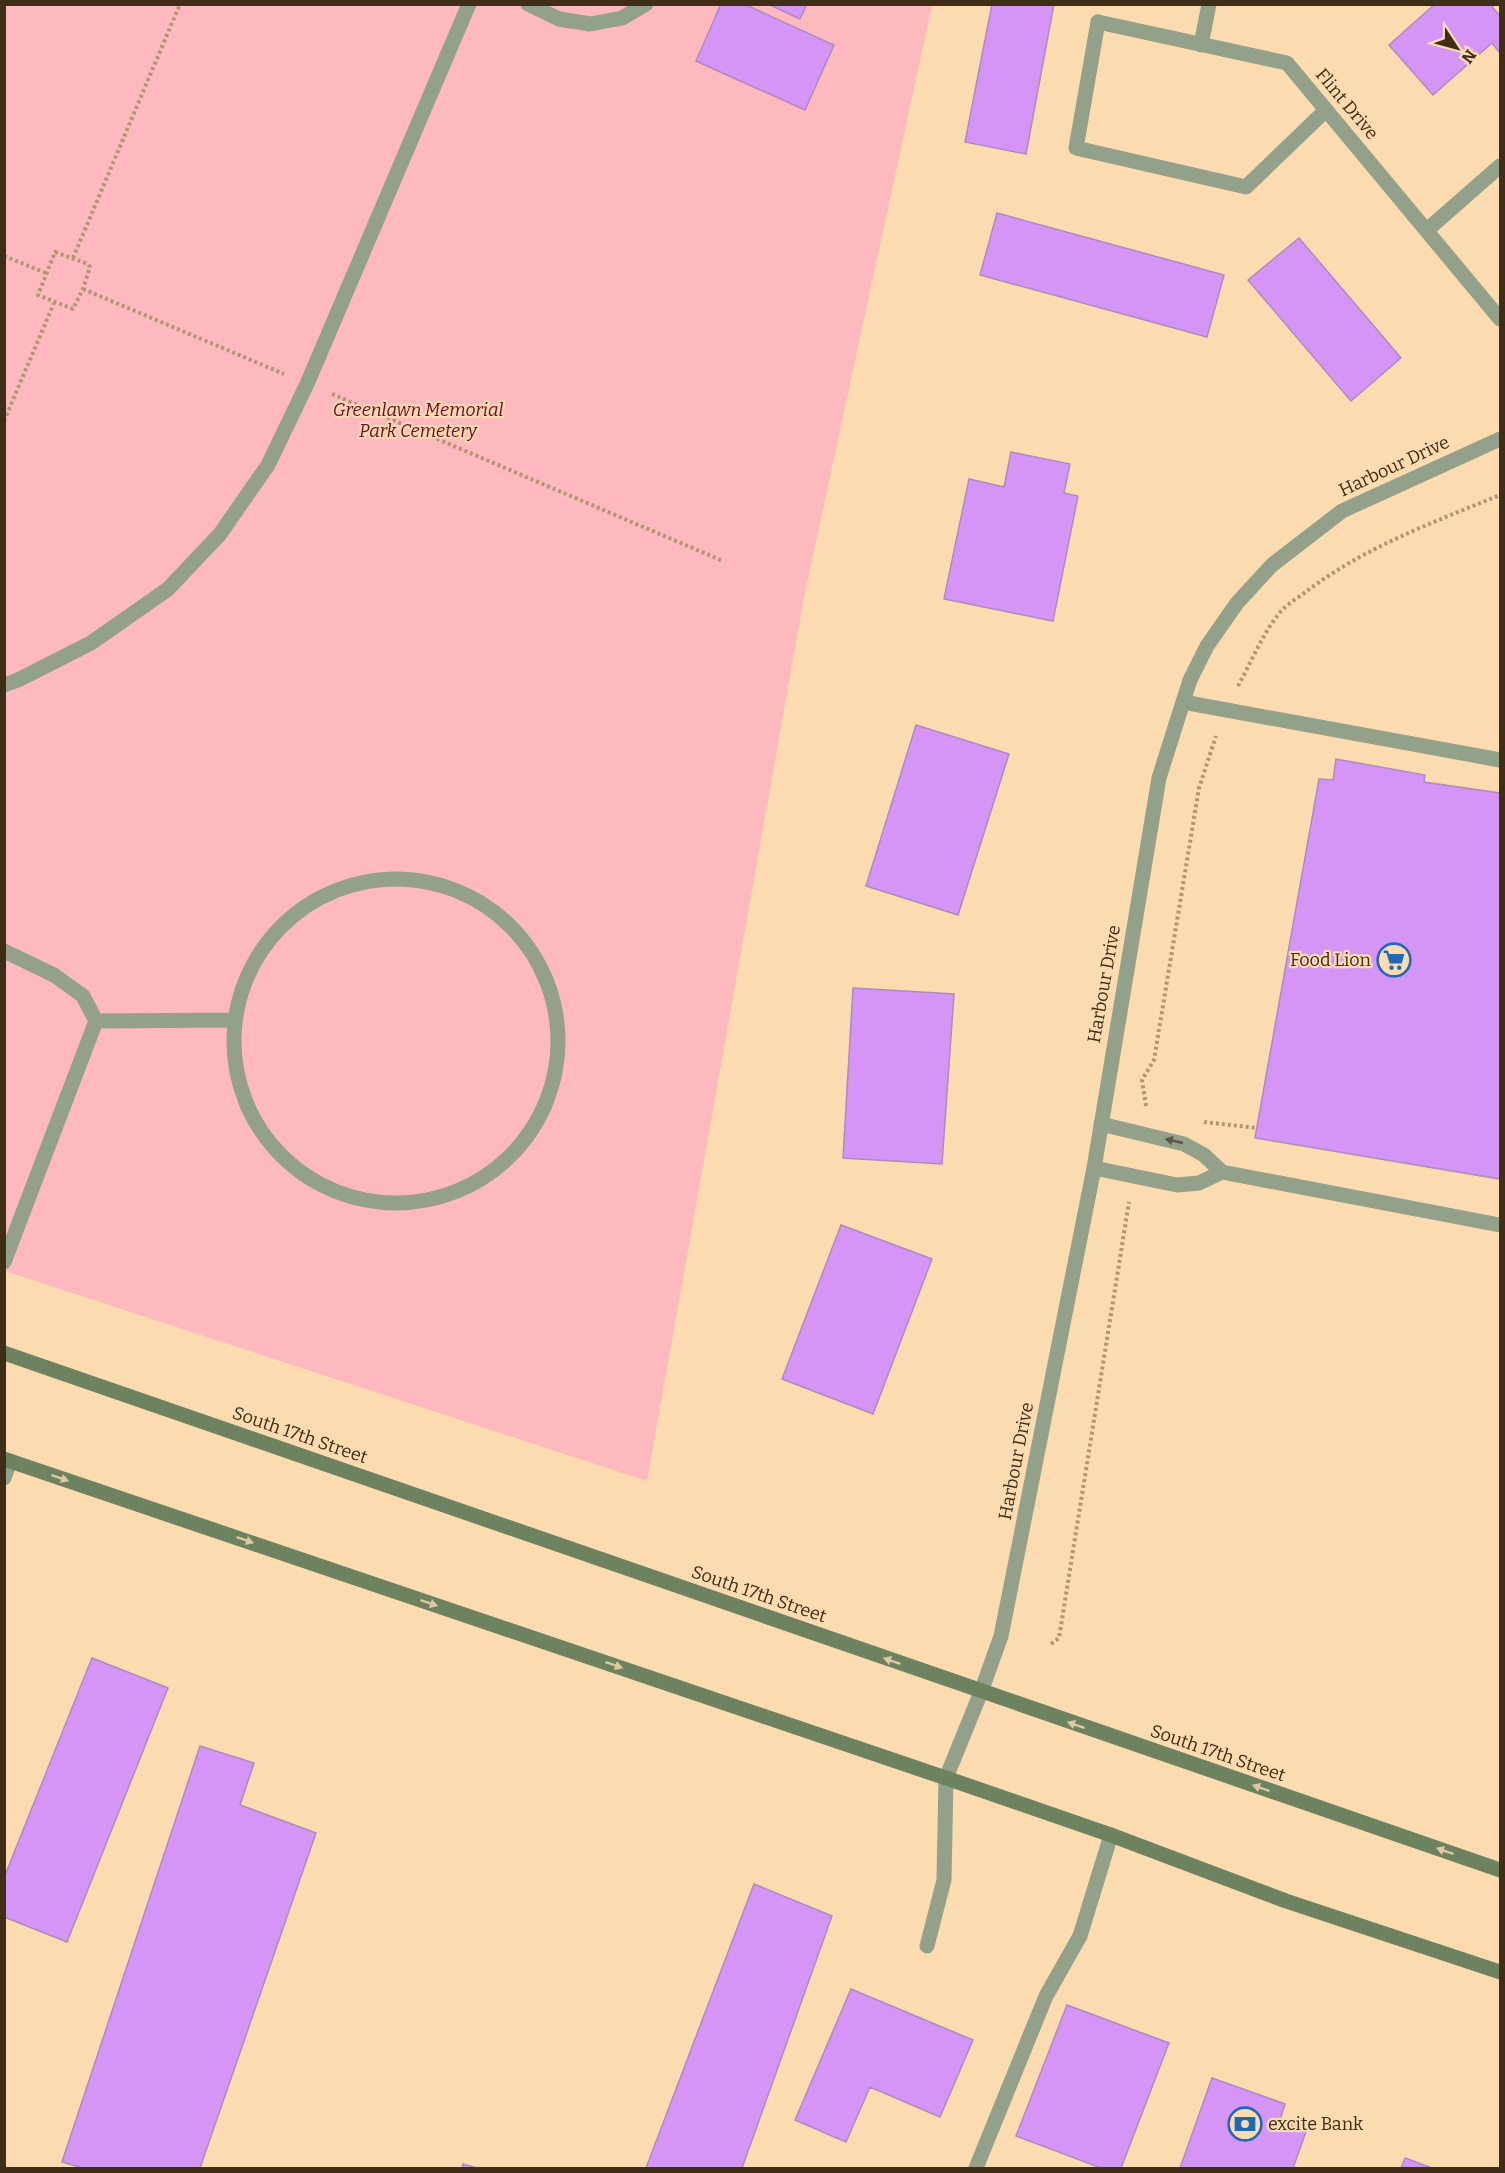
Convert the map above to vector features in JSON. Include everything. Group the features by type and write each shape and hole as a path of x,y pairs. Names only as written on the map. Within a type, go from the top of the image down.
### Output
{"main road":[{"name":"South 17th Street","path":"4,1353 1500,1870"},
{"path":"7,1460 945,1778 1111,1835 1286,1901 1500,1972"}],"street":[{"path":"4,685 91,643 168,590 220,534 268,465 307,384 469,4"},
{"path":"528,4 559,19 590,24 621,18 646,4"},
{"path":"1201,45 1209,4"},
{"name":"Flint Drive","path":"1326,110 1246,187 1076,148 1098,22 1287,63 1500,319"},
{"path":"1427,230 1500,166"},
{"name":"Harbour Drive","path":"945,1778 981,1692 1001,1636 1094,1168 1159,778 1190,680 1207,646 1237,603 1272,565 1342,511 1500,439"},
{"path":"1183,702 1500,760"},
{"path":"385,879 417,879 448,887 477,900 503,919 525,942 542,969 553,998 557,1030 556,1062 549,1093 536,1122 517,1148 494,1170 467,1186 437,1197 406,1203 374,1202 343,1195 314,1182 288,1163 267,1140 250,1113 239,1083 234,1052 234,1020 242,988 255,960 274,934 297,912 324,895 354,884 385,879"},
{"path":"4,951 54,975 83,996 96,1021 4,1262"},
{"path":"96,1021 234,1020"},
{"path":"1101,1124 1184,1144 1204,1155 1222,1172 1500,1225"},
{"path":"1094,1168 1177,1185 1199,1183 1222,1172"},
{"path":"4,1478 7,1460"},
{"path":"927,1946 944,1880 945,1778"},
{"path":"976,2169 1046,1996 1080,1936 1111,1835"}],"path":[{"path":"73,258 180,4"},
{"path":"56,252 90,267 73,309 38,295 46,273 56,252"},
{"path":"4,256 46,273"},
{"path":"83,289 723,561"},
{"path":"4,421 54,303"},
{"path":"1138,1133 1146,1101 1142,1080 1154,1060 1199,788 1225,709 1266,634 1283,609 1345,565 1419,528 1500,495"},
{"path":"1051,1644 1059,1638 1133,1176"}],"green space":[{"name":"Greenlawn Memorial Park Cemetery","path":"5,5 932,5 805,592 647,1481 5,1271"}],"building":[{"path":"721,4 744,4 834,45 805,110 696,61"},
{"path":"768,4 807,4 800,19"},
{"path":"992,4 1054,4 1026,154 965,142"},
{"path":"1435,4 1490,4 1500,16 1500,53 1492,43 1433,95 1389,45"},
{"path":"997,213 1224,275 1207,337 980,275"},
{"path":"1299,238 1401,358 1351,401 1248,280"},
{"path":"1011,452 1070,464 1064,493 1078,496 1053,621 944,599 969,479 1004,487"},
{"path":"916,725 1009,754 958,915 866,886"},
{"name":"Food Lion","path":"1336,759 1425,775 1424,782 1500,793 1500,1179 1255,1138 1319,779 1333,780"},
{"path":"853,988 954,994 942,1164 843,1158"},
{"path":"841,1225 932,1259 873,1414 782,1379"},
{"path":"92,1658 168,1688 67,1942 4,1917 4,1878"},
{"path":"200,1746 254,1763 240,1805 316,1833 200,2168 83,2168 62,2162"},
{"path":"754,1884 832,1916 742,2168 646,2168"},
{"path":"851,1989 973,2040 940,2117 870,2087 846,2142 795,2120"},
{"path":"1067,2005 1169,2043 1121,2168 1101,2168 1016,2136"},
{"name":"excite Bank","path":"1212,2078 1285,2104 1280,2120 1307,2129 1293,2168 1180,2168"},
{"path":"1405,2158 1432,2168 1401,2168"},
{"path":"463,2164 477,2168 462,2168"}],"place":[{"name":"Food Lion","path":"1394,960"},
{"name":"excite Bank","path":"1245,2124"}]}
